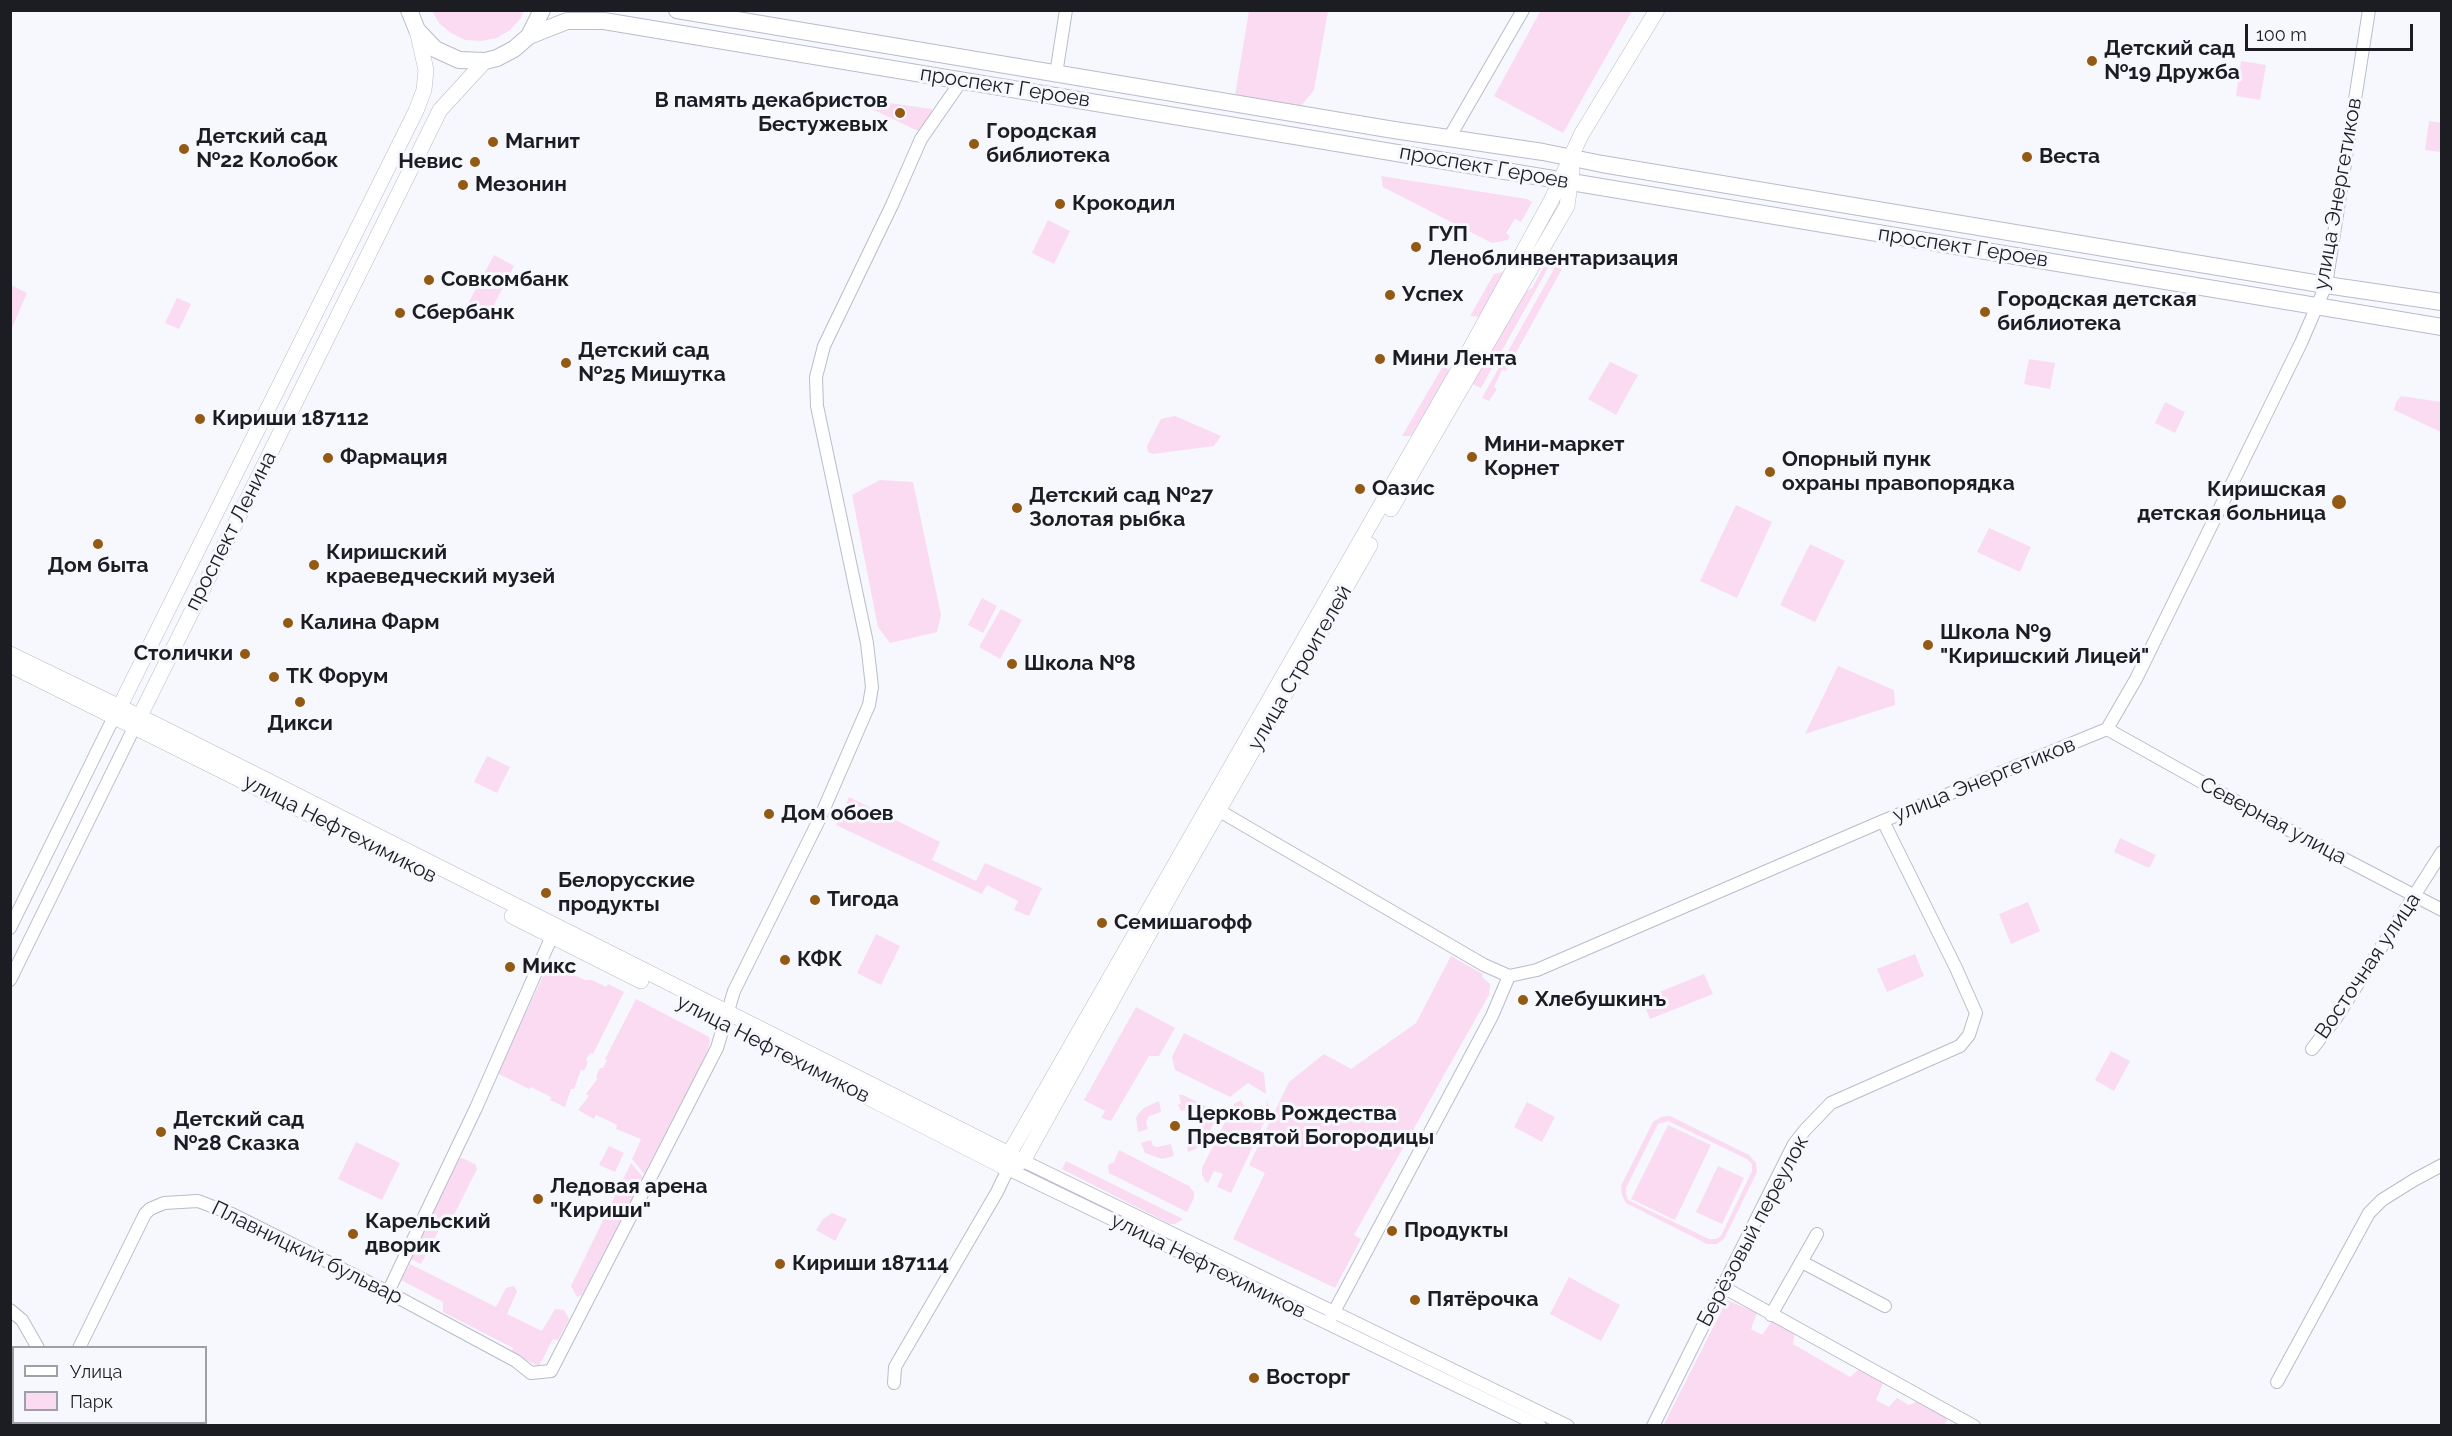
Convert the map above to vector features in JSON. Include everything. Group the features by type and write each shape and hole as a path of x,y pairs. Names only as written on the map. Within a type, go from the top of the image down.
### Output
{"main road":[{"path":"410,10 417,30 435,49 459,60 485,61"},
{"path":"529,36 542,10"},
{"name":"проспект Героев","path":"677,10 2325,285 2442,302"},
{"name":"проспект Героев","path":"485,61 514,49 529,36 567,21 604,21 2442,327"}],"street":[{"path":"1056,74 1066,10"},
{"path":"1449,138 1523,10"},
{"name":"улица Строителей","path":"894,1383 895,1367 997,1192 1008,1162 1214,807 1552,199 1565,181 1581,135 1657,10"},
{"name":"улица Энергетиков","path":"1509,976 1538,970 1882,821 2107,729 2136,679 2296,354 2325,285 2369,10"},
{"name":"проспект Ленина","path":"10,928 416,111 424,90 426,70 417,30"},
{"name":"проспект Ленина","path":"10,980 440,110 485,61"},
{"path":"10,665 137,721 725,1018 734,991 819,820 869,705 872,687 867,643 817,406 816,377 819,358 921,140 962,80"},
{"path":"10,654 117,712"},
{"name":"улица Нефтехимиков","path":"137,721 552,936 725,1018 1008,1162 1330,1318 1540,1425"},
{"name":"Северная улица","path":"2107,729 2264,817 2442,910"},
{"path":"1214,807 1484,965 1509,976 1492,1016 1330,1318"},
{"name":"улица Строителей","path":"1023,1161 1168,898 1214,807"},
{"name":"Берёзовый переулок","path":"1653,1425 1794,1144 1804,1130 1832,1103 1960,1046 1969,1035 1976,1013 1882,821"},
{"name":"Восточная улица","path":"2312,1049 2336,1018 2442,852"},
{"path":"388,1292 476,1108 552,936"},
{"name":"Плавницкий бульвар","path":"79,1346 140,1223 150,1209 164,1203 198,1201 232,1214 388,1292 507,1356 531,1373 551,1371 717,1048 725,1018"},
{"path":"1008,1162 1023,1161 1330,1318 1568,1425"},
{"path":"2277,1382 2370,1213 2382,1200 2442,1166"},
{"path":"1771,1315 1817,1234"},
{"path":"1802,1262 1885,1306"},
{"path":"1723,1287 1974,1425"},
{"path":"10,1310 22,1320 37,1346"}],"green space":[{"path":"1541,10 1632,11 1563,133 1494,96"},
{"path":"432,11 524,11 510,30 497,38 481,41 465,40 451,33 439,23"},
{"path":"1249,11 1328,11 1314,90 1301,106 1235,95"},
{"path":"2241,61 2266,65 2260,100 2236,96"},
{"path":"875,101 932,109 920,132 870,108 875,108"},
{"path":"2429,121 2441,123 2441,152 2425,150"},
{"path":"1381,176 1527,199 1532,202 1521,222 1515,219 1506,233 1510,236 1508,240 1492,243 1383,187"},
{"path":"1048,220 1070,231 1054,264 1032,253"},
{"path":"1553,250 1557,252 1481,388 1474,385 1472,382 1521,294 1532,288"},
{"path":"494,255 514,266 485,322 464,311"},
{"path":"1555,267 1562,269 1506,371 1502,370 1494,387 1497,389 1489,401 1482,398"},
{"path":"1503,272 1502,279 1483,317 1470,316 1494,274"},
{"path":"11,285 27,293 11,330"},
{"path":"177,298 191,304 179,329 165,323"},
{"path":"2029,359 2055,363 2050,389 2024,384"},
{"path":"1610,362 1638,375 1616,415 1588,399"},
{"path":"1443,366 1450,374 1411,436 1402,436"},
{"path":"2401,396 2441,402 2441,432 2394,410"},
{"path":"2165,402 2185,412 2175,433 2155,423"},
{"path":"1175,416 1221,436 1214,446 1153,454 1148,452 1147,446 1161,419"},
{"path":"880,480 913,482 941,615 937,632 890,643 878,627 852,495"},
{"path":"1736,505 1772,522 1737,598 1700,581"},
{"path":"1989,528 2031,547 2020,572 1977,552"},
{"path":"1810,544 1845,561 1815,622 1780,605"},
{"path":"982,598 997,606 983,633 968,625"},
{"path":"1001,609 1022,620 1000,659 979,647"},
{"path":"1838,666 1894,690 1895,705 1805,734"},
{"path":"487,756 510,767 497,793 474,782"},
{"path":"849,797 940,842 932,860 976,881 985,863 1042,888 1029,916 1014,910 1018,901 987,885 982,894 836,825"},
{"path":"2120,838 2156,855 2149,868 2114,852"},
{"path":"2028,902 2040,931 2011,944 1999,914"},
{"path":"876,934 900,946 881,985 857,973"},
{"path":"1915,954 1924,976 1887,992 1877,969"},
{"path":"1451,956 1483,974 1482,977 1490,984 1489,995 1354,1235 1361,1239 1335,1288 1233,1239 1265,1173 1249,1165 1289,1082 1324,1054 1351,1069 1416,1023"},
{"path":"549,964 585,980 592,980 606,987 608,984 624,992 593,1054 590,1053 586,1060 588,1062 584,1071 581,1070 574,1089 571,1089 565,1107 531,1087 529,1089 497,1073"},
{"path":"1704,974 1713,994 1650,1019 1642,999"},
{"path":"636,999 709,1037 710,1042 705,1057 644,1174 632,1159 641,1139 616,1129 617,1125 596,1115 594,1119 578,1110 589,1096 586,1094 598,1078 596,1077 600,1068 603,1068 607,1060 605,1059"},
{"path":"1136,1007 1175,1028 1159,1056 1149,1056 1111,1121 1101,1118 1105,1111 1084,1100"},
{"path":"1184,1033 1264,1073 1266,1094 1248,1083 1230,1097 1175,1070 1172,1057"},
{"path":"2111,1051 2130,1061 2114,1091 2095,1080"},
{"path":"1179,1095 1212,1109 1216,1119 1202,1146 1188,1152 1185,1135 1196,1132 1202,1117 1189,1109 1181,1111 1178,1105 1181,1103"},
{"path":"1267,1099 1269,1112 1231,1193 1217,1187 1223,1174 1214,1171 1208,1183 1205,1181 1202,1168 1234,1104 1241,1100 1245,1108 1249,1110 1266,1106"},
{"path":"1159,1101 1161,1112 1149,1116 1146,1122 1148,1129 1138,1132 1136,1118 1139,1113"},
{"path":"1527,1102 1555,1117 1542,1142 1514,1127"},
{"path":"1670,1116 1749,1155 1756,1163 1757,1172 1724,1239 1717,1244 1707,1244 1626,1203 1622,1195 1621,1186 1653,1122 1661,1117","holes":["1668,1121 1747,1159 1752,1164 1752,1171 1721,1236 1716,1239 1709,1239 1628,1200 1626,1194 1626,1188 1658,1124"]},
{"path":"1668,1125 1711,1145 1675,1220 1631,1199"},
{"path":"1151,1140 1153,1146 1157,1147 1171,1144 1174,1156 1162,1159 1145,1153 1141,1143"},
{"path":"356,1142 400,1163 382,1200 338,1179"},
{"path":"609,1146 624,1153 615,1172 599,1165"},
{"path":"1119,1150 1189,1186 1194,1192 1194,1198 1187,1212 1109,1173 1108,1165 1114,1162"},
{"path":"462,1158 475,1164 477,1169 453,1217 445,1216 443,1221 440,1220 436,1228 439,1230 421,1264 411,1259 459,1159"},
{"path":"1066,1161 1183,1219 1170,1224 1062,1169"},
{"path":"631,1163 643,1177 582,1295 577,1297 571,1286"},
{"path":"1718,1166 1744,1178 1722,1224 1696,1212"},
{"path":"832,1213 847,1219 835,1241 816,1230 823,1219"},
{"path":"410,1264 496,1307 506,1288 514,1286 517,1291 507,1314 542,1331 555,1309 564,1310 569,1319 558,1340 553,1339 539,1366 511,1353 513,1348 443,1312 443,1302 401,1280"},
{"path":"1569,1277 1620,1305 1601,1341 1550,1314"},
{"path":"1727,1300 1757,1313 1751,1329 1762,1335 1772,1321 1795,1332 1793,1344 1850,1377 1858,1370 1883,1383 1876,1400 1889,1407 1897,1398 1909,1405 1920,1400 1944,1413 1947,1420 1944,1426 1663,1426"}],"place":[{"name":"Детский сад №19 Дружба","path":"2092,61"},
{"name":"В память декабристов Бестужевых","path":"900,113"},
{"name":"Магнит","path":"493,142"},
{"name":"Городская библиотека","path":"974,144"},
{"name":"Детский сад №22 Колобок","path":"184,149"},
{"name":"Веста","path":"2027,157"},
{"name":"Невис","path":"475,162"},
{"name":"Мезонин","path":"463,185"},
{"name":"Крокодил","path":"1060,204"},
{"name":"ГУП Леноблинвентаризация","path":"1416,247"},
{"name":"Совкомбанк","path":"429,280"},
{"name":"Успех","path":"1390,295"},
{"name":"Городская детская библиотека","path":"1985,312"},
{"name":"Сбербанк","path":"400,313"},
{"name":"Мини Лента","path":"1380,359"},
{"name":"Детский сад №25 Мишутка","path":"566,363"},
{"name":"Кириши 187112","path":"200,419"},
{"name":"Мини-маркет Корнет","path":"1472,457"},
{"name":"Фармация","path":"328,458"},
{"name":"Опорный пунк охраны правопорядка","path":"1770,472"},
{"name":"Оазис","path":"1360,489"},
{"name":"Киришская детская больница","path":"2339,502"},
{"name":"Детский сад №27 Золотая рыбка","path":"1017,508"},
{"name":"Дом быта","path":"98,544"},
{"name":"Киришский краеведческий музей","path":"314,565"},
{"name":"Калина Фарм","path":"288,623"},
{"name":"Школа №9 \"Киришский Лицей\"","path":"1928,645"},
{"name":"Столички","path":"245,654"},
{"name":"Школа №8","path":"1012,664"},
{"name":"ТК Форум","path":"274,677"},
{"name":"Дикси","path":"300,702"},
{"name":"Дом обоев","path":"769,814"},
{"name":"Белорусские продукты","path":"546,893"},
{"name":"Тигода","path":"815,900"},
{"name":"Семишагофф","path":"1102,923"},
{"name":"КФК","path":"785,960"},
{"name":"Микс","path":"510,967"},
{"name":"Хлебушкинъ","path":"1523,1000"},
{"name":"Церковь Рождества Пресвятой Богородицы","path":"1175,1126"},
{"name":"Детский сад №28 Сказка","path":"161,1132"},
{"name":"Ледовая арена \"Кириши\"","path":"538,1199"},
{"name":"Продукты","path":"1392,1231"},
{"name":"Карельский дворик","path":"353,1234"},
{"name":"Кириши 187114","path":"780,1264"},
{"name":"Пятёрочка","path":"1415,1300"},
{"name":"Восторг","path":"1254,1378"}]}
